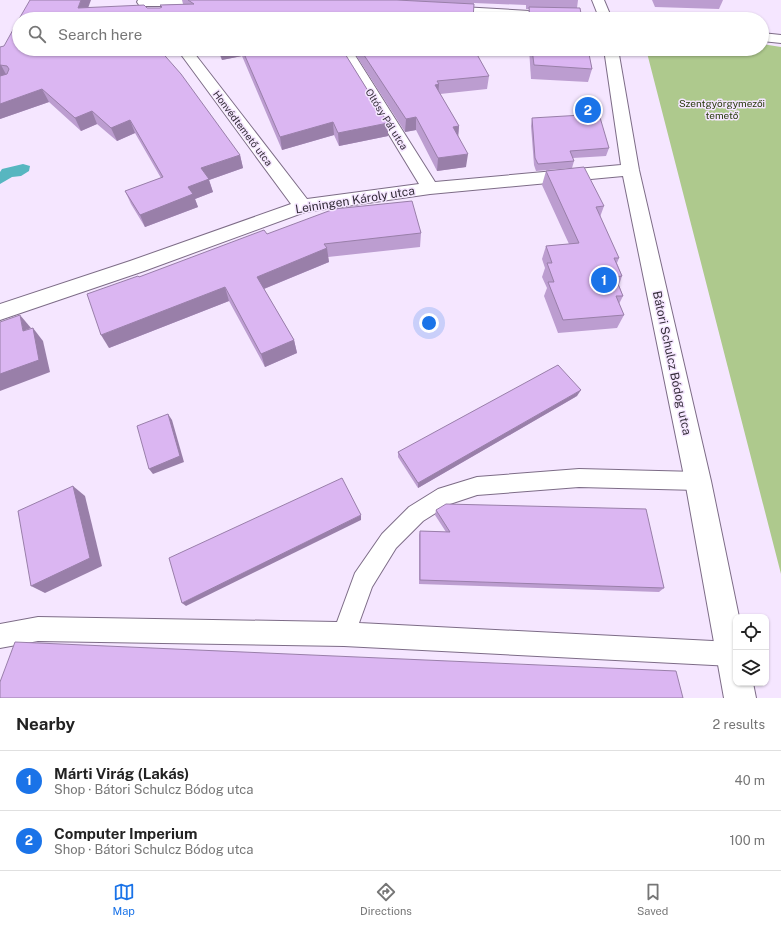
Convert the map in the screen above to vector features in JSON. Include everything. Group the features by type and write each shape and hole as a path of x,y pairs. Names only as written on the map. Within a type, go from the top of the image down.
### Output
{"street":[{"path":"598,0 603,12"},
{"path":"142,1 229,2"},
{"path":"142,1 152,12"},
{"path":"432,9 484,12"},
{"path":"769,38 781,39"},
{"name":"Honvédtemető utca","path":"189,56 302,206"},
{"name":"Oltósy Pál utca","path":"348,56 430,188"},
{"name":"Bátori Schulcz Bódog utca","path":"611,56 630,170 698,481 733,664"},
{"name":"Leiningen Károly utca","path":"0,312 137,266 302,206 430,188 630,170"},
{"name":"Bátori Schulcz Bódog utca","path":"738,686 740,698"}],"lane":[{"path":"344,634 363,581 389,541 416,514 445,496 477,486 579,478 698,481"},
{"path":"0,636 38,629 344,634 733,669"}],"green space":[{"name":"Szentgyörgymezői temető","path":"769,45 781,47 781,574 648,56 769,56"}],"water":[{"path":"23,164 30,166 29,171 21,176 12,177 0,184 0,172 2,169"}],"building":[{"path":"30,0 81,0 78,8 144,5 147,8 160,8 162,7 160,5 194,4 188,0 397,0 474,4 473,12 23,12"},
{"path":"529,7 580,8 581,12 529,12"},
{"path":"12,32 12,56 165,56 181,74 240,155 201,168 209,179 188,187 193,194 140,215 125,191 163,177 130,120 111,128 92,111 75,118 42,89 0,104 0,76 7,74 9,69 7,66 0,65 0,47 4,46"},
{"path":"245,56 346,56 388,123 338,133 333,122 280,137"},
{"path":"365,56 478,56 489,76 437,81 439,84 435,85 459,126 453,127 468,154 438,158 416,117 406,119"},
{"path":"533,56 589,56 592,69 534,65"},
{"path":"599,114 609,148 570,151 574,161 538,164 535,158 532,118"},
{"path":"584,167 604,206 596,207 619,258 614,258 622,276 615,277 623,296 616,296 624,315 563,320 548,282 554,282 547,263 552,263 546,246 579,243 546,171"},
{"path":"412,201 421,233 324,244 327,248 257,277 294,340 261,354 225,287 101,335 87,294 138,276 139,277 264,230 267,234 334,209"},
{"path":"20,315 23,331 33,328 39,360 0,374 0,322"},
{"path":"558,365 581,390 418,483 398,452"},
{"path":"168,414 180,456 149,469 137,426"},
{"path":"342,478 361,515 182,603 169,558"},
{"path":"73,486 90,558 31,586 18,511"},
{"path":"446,504 646,509 664,588 420,580 420,531 450,532 436,510"},
{"path":"15,642 676,671 683,698 0,698 0,682"}],"place":[{"name":"Computer Imperium","path":"588,110"},
{"name":"Márti Virág (Lakás)","path":"604,280"}]}
